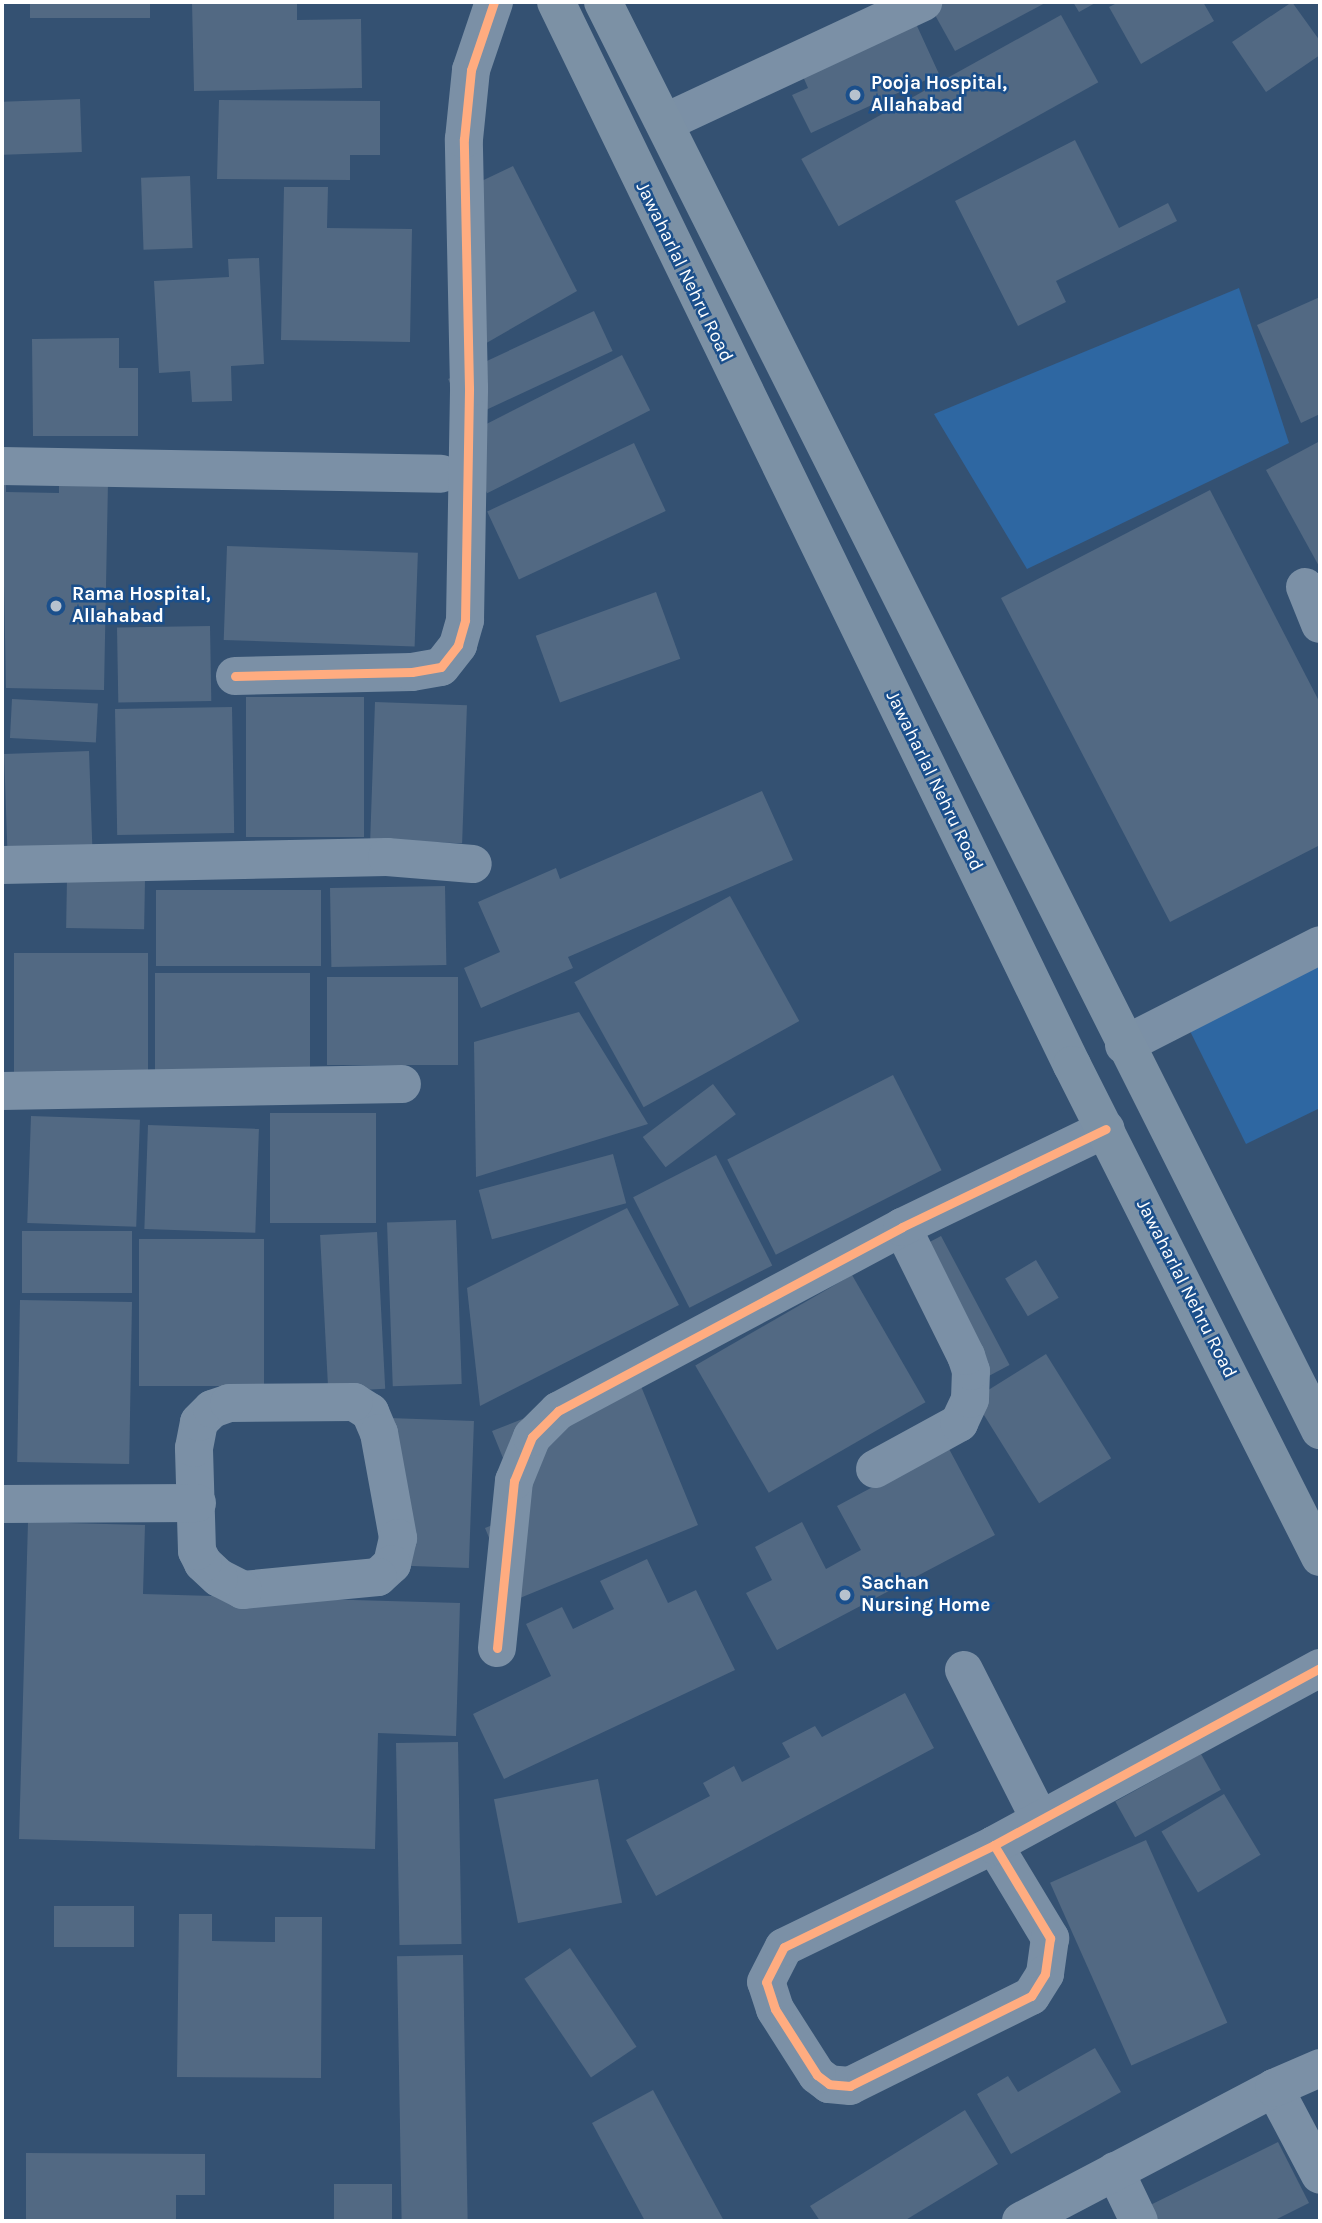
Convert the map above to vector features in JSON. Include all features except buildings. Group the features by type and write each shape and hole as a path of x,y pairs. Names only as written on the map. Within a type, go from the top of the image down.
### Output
{"highway":[{"name":"Jawaharlal Nehru Road","path":"556,2 1106,1129 1320,1557"},
{"path":"603,2 666,122 1124,1045 1320,1430"}],"street":[{"path":"235,676 412,672 441,667 458,645 465,620 470,388 464,139 471,70 494,2"},
{"path":"666,122 923,2"},
{"path":"2,466 440,474"},
{"path":"1305,587 1320,624"},
{"path":"2,866 387,857 473,864"},
{"path":"1124,1045 1320,945"},
{"path":"2,1091 402,1084"},
{"path":"497,1648 514,1481 532,1437 558,1411 902,1227 1106,1129"},
{"path":"875,1469 959,1423 970,1399 971,1371 966,1356 902,1227"},
{"path":"229,1403 361,1404 379,1433 398,1538 392,1564 379,1577 243,1590 203,1563 197,1551 197,1503 194,1448 199,1422 212,1409 229,1403"},
{"path":"2,1504 197,1503"},
{"path":"994,1845 1050,1938 1045,1974 1031,1996 850,2086 829,2084 817,2075 775,2009 766,1982 772,1963 784,1947 994,1845 1320,1668"},
{"path":"964,1670 1040,1820"},
{"path":"1021,2221 1274,2088 1320,2068"},
{"path":"1274,2088 1320,2175"},
{"path":"1115,2171 1139,2221"}],"shaded area":[{"path":"1239,288 1289,443 1027,569 934,414"},
{"path":"1320,951 1320,1108 1246,1144 1183,1017"}],"cycle path":[{"path":"235,676 412,672 441,667 458,645 465,620 469,388 464,139 471,70 494,2"},
{"path":"497,1648 514,1481 532,1437 558,1411 902,1227 1106,1129"},
{"path":"994,1845 1050,1938 1045,1974 1031,1996 850,2086 829,2084 817,2075 775,2009 766,1982 784,1947 994,1845 1320,1668"}],"place":[{"name":"Pooja Hospital, Allahabad","path":"855,95"},
{"name":"Rama Hospital, Allahabad","path":"56,606"},
{"name":"Sachan Nursing Home","path":"845,1595"}]}
